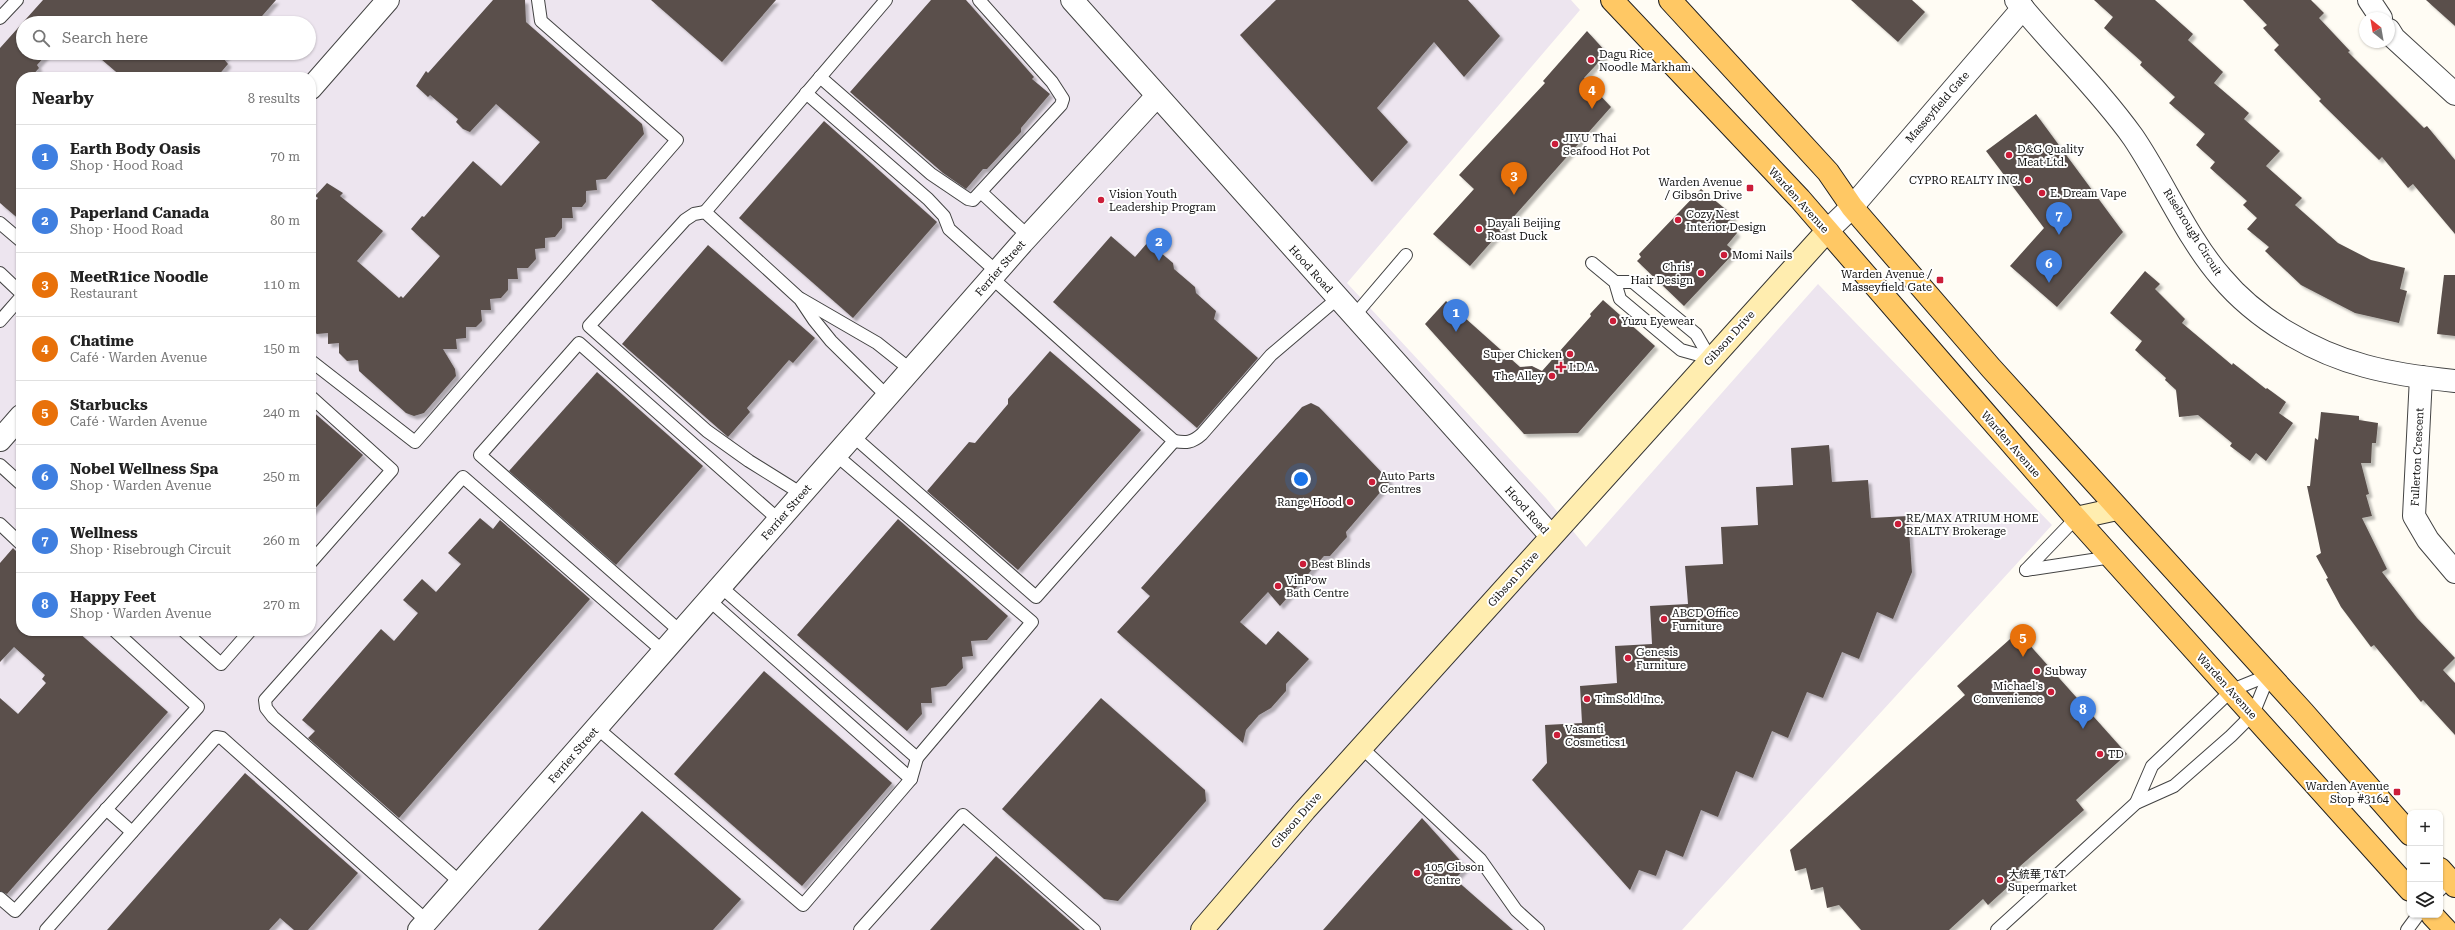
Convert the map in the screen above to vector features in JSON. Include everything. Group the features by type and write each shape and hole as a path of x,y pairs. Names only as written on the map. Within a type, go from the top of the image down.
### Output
{"main road":[{"name":"Warden Avenue","path":"1612,0 1827,231 2076,518 2407,887"},
{"path":"1670,0 1828,172 1852,207 1991,368 2117,509 2269,675 2407,831"},
{"name":"Gibson Drive","path":"1202,930 1361,748 1710,358 1827,231"},
{"path":"2076,518 2117,509"},
{"path":"2435,918 2446,930"}],"street":[{"name":"Hood Road","path":"1072,0 1156,96 1551,536"},
{"path":"2369,0 2377,12"},
{"path":"316,82 386,1"},
{"name":"Masseyfield Gate","path":"1827,231 1852,207 2020,4"},
{"name":"Risebrough Circuit","path":"2020,4 2102,96 2145,156 2220,277 2251,306 2287,332 2323,350 2364,366 2420,377 2455,381"},
{"path":"2395,39 2455,94"},
{"name":"Ferrier Street","path":"423,926 1028,236 1156,96"},
{"name":"Fullerton Crescent","path":"2420,377 2414,516 2428,540 2455,572"}],"lane":[{"path":"0,18 17,0"},
{"path":"316,366 415,442 677,140 541,21 538,0"},
{"path":"681,632 480,455 578,343 589,326 684,220 694,214 705,212 886,0"},
{"path":"820,77 931,174 968,199 973,200 982,193 1061,105 1063,99 1052,82 979,0"},
{"path":"806,93 932,203 944,216 949,229 994,275 1174,440 1187,443 1196,440 1271,355 1338,298"},
{"path":"982,193 1028,236"},
{"path":"705,212 800,299 876,343 911,370"},
{"path":"0,223 16,237"},
{"path":"1354,316 1406,255"},
{"path":"1592,263 1615,282 1620,299 1681,350 1710,358"},
{"path":"0,274 16,288"},
{"path":"1615,282 1633,282 1696,334 1710,358"},
{"path":"800,299 830,341 888,397"},
{"path":"0,321 16,303"},
{"path":"589,326 707,431 748,461 802,494"},
{"path":"578,343 779,520"},
{"path":"316,402 392,470 316,556"},
{"path":"853,436 1036,597 1174,440"},
{"path":"596,728 803,905 911,779 917,758 1032,622 836,455"},
{"path":"0,465 16,479"},
{"path":"461,883 273,717 266,708 264,700 463,477 664,652"},
{"path":"2076,518 2026,570 2112,557"},
{"path":"0,524 16,539"},
{"path":"715,593 917,758"},
{"path":"715,593 911,779"},
{"path":"0,898 15,911 198,707 120,636"},
{"path":"190,636 221,664 246,636"},
{"path":"2136,803 2152,766 2232,690 2269,675"},
{"path":"1997,930 2136,803 2174,786 2231,736 2253,714 2269,675"},
{"path":"46,930 212,739 216,737 222,738 423,926"},
{"path":"1361,748 1480,859 1516,910 1538,930"},
{"path":"106,809 132,832"},
{"path":"860,930 963,815 1094,930"},
{"path":"2407,930 2416,918"}],"shaded area":[{"path":"0,0 1571,0 1580,10 1347,283 1546,498 1586,547 1818,284 2052,525 1682,930 0,930"}],"building":[{"path":"43,0 276,0 262,16 29,16"},
{"path":"493,0 525,0 526,22 642,124 644,134 606,179 596,180 597,190 586,191 586,202 582,207 572,207 573,218 562,218 562,228 555,237 545,238 545,248 535,249 536,259 528,268 517,268 518,279 508,279 508,290 501,298 490,299 491,310 481,310 482,321 476,327 466,327 466,338 456,339 457,349 443,349 455,369 456,376 424,413 414,416 406,413 359,371 358,360 347,361 339,353 339,343 328,344 328,333 316,333 316,200 318,198 316,195 327,183 343,193 340,196 383,231 357,261 399,298 401,296 403,298 440,256 411,229 422,216 424,217 473,161 501,186 540,142 496,104 470,132 463,129 456,122 458,119 430,95 428,97 416,86 426,71 428,73"},
{"path":"651,0 776,0 722,62"},
{"path":"931,0 966,0 1034,77 1032,79 1050,94 1021,128 1021,132 987,169 983,169 966,189 943,173 850,92"},
{"path":"1276,0 1468,0 1500,36 1464,77 1434,42 1377,108 1408,142 1372,182 1240,35"},
{"path":"1851,0 1912,0 1925,12 1898,42"},
{"path":"2094,0 2155,0 2193,34 2188,40 2223,72 2214,83 2249,113 2244,119 2280,151 2266,166 2302,198 2295,205 2338,243 2371,260 2405,268 2400,289 2407,291 2399,323 2355,313 2301,285 2265,251 2269,247 2247,229 2257,218 2243,205 2247,201 2210,168 2215,162 2196,145 2205,134 2169,103 2175,97 2140,65 2142,62 2104,28 2113,17"},
{"path":"2243,0 2311,0 2324,13 2319,18 2350,51 2348,52 2424,128 2427,126 2455,160 2455,234 2413,184 2408,188 2382,157 2379,160 2319,101 2321,99 2274,50 2279,45 2263,28 2267,25"},
{"path":"2426,0 2455,0 2455,26"},
{"path":"16,30 16,60 42,60 37,65 39,68 35,72 16,72 16,217 0,203 0,48"},
{"path":"1587,31 1607,53 1584,78 1611,107 1470,266 1433,234 1474,189 1459,175 1545,83 1543,81"},
{"path":"102,60 225,60 228,64 221,72 116,72"},
{"path":"2036,114 2123,232 2057,307 2010,266 2044,228 1986,151"},
{"path":"824,121 937,222 853,318 739,218"},
{"path":"1701,189 1734,216 1727,223 1737,233 1727,245 1735,252 1684,306 1637,261 1641,257 1639,254"},
{"path":"1111,236 1135,257 1148,242 1173,263 1174,269 1195,287 1196,293 1216,311 1214,319 1258,358 1197,428 1053,302"},
{"path":"708,245 815,338 793,363 789,360 747,408 750,412 728,437 622,344"},
{"path":"2145,271 2160,284 2155,289 2185,319 2182,323 2232,365 2233,363 2266,389 2267,388 2286,402 2279,413 2293,423 2266,461 2256,453 2250,461 2230,446 2232,443 2198,415 2179,417 2176,390 2165,380 2166,378 2135,350 2142,341 2110,313"},
{"path":"2444,275 2455,275 2455,336 2437,334"},
{"path":"1603,300 1655,346 1578,433 1524,434 1425,324 1446,301 1520,367 1532,366 1542,371 1591,316 1590,314"},
{"path":"1050,351 1141,430 1018,570 927,491 969,442 975,443 1008,404 1008,399"},
{"path":"597,372 703,466 616,565 509,471"},
{"path":"1311,403 1319,407 1390,481 1346,532 1347,537 1330,556 1324,556 1280,606 1268,592 1240,622 1266,645 1278,631 1309,659 1286,684 1286,691 1271,708 1259,715 1246,730 1243,743 1117,632 1150,596 1141,588 1302,407"},
{"path":"2321,412 2359,416 2359,420 2378,423 2376,443 2372,443 2371,463 2361,463 2369,494 2366,495 2372,516 2362,518 2387,569 2382,572 2417,618 2455,658 2443,670 2455,683 2455,735 2423,700 2421,702 2374,645 2371,647 2341,607 2316,556 2321,553 2307,486 2310,486 2315,438 2318,440"},
{"path":"316,414 363,455 316,507"},
{"path":"1829,445 1832,482 1868,480 1871,518 1908,516 1912,572 1893,619 1877,612 1859,659 1842,652 1823,698 1807,692 1788,738 1772,731 1753,778 1736,771 1718,817 1701,810 1683,857 1666,850 1656,876 1639,870 1630,890 1532,780 1547,763 1545,725 1582,723 1580,686 1617,683 1615,646 1652,644 1650,606 1688,604 1685,566 1723,564 1721,527 1758,525 1756,487 1793,485 1791,448"},
{"path":"480,518 493,529 500,520 590,599 399,818 308,738 315,731 302,720 381,629 394,641 418,613 403,600 422,579 436,592 461,564 448,553"},
{"path":"898,519 1008,616 987,640 971,641 973,656 962,657 963,668 946,686 931,688 932,703 921,703 922,714 907,731 797,635"},
{"path":"13,548 16,551 16,636 83,636 168,712 7,894 0,891 0,698 18,714 46,683 42,679 45,675 14,647 0,662 0,563"},
{"path":"2018,632 2127,754 2076,800 2084,810 2018,868 2022,874 1988,905 1983,899 1949,930 1861,930 1839,905 1827,908 1823,887 1811,890 1806,868 1795,871 1790,850 1965,695 1957,686"},
{"path":"764,671 892,783 802,886 674,774"},
{"path":"1101,698 1205,790 1206,801 1118,901 1104,899 1002,809"},
{"path":"245,773 358,873 308,930 294,930 280,918 269,930 107,930"},
{"path":"642,811 741,899 713,930 538,930"},
{"name":"105 Gibson Centre","path":"1422,818 1466,867 1455,879 1513,930 1323,930"},
{"path":"996,856 1080,930 930,930"}],"place":[{"name":"Dagu Rice Noodle Markham","path":"1591,60"},
{"name":"Chatime","path":"1592,109"},
{"name":"JIYU Thai Seafood Hot Pot","path":"1555,144"},
{"name":"D&G Quality Meat Ltd.","path":"2009,155"},
{"name":"CYPRO REALTY INC.","path":"2028,180"},
{"name":"Warden Avenue / Gibson Drive","path":"1750,188"},
{"name":"E. Dream Vape","path":"2042,193"},
{"name":"MeetR1ice Noodle","path":"1514,195"},
{"name":"Vision Youth Leadership Program","path":"1101,200"},
{"name":"Cozy Nest Interior Design","path":"1678,220"},
{"name":"Dayali Beijing Roast Duck","path":"1479,229"},
{"name":"Wellness","path":"2059,235"},
{"name":"Momi Nails","path":"1724,255"},
{"name":"Paperland Canada","path":"1159,261"},
{"name":"Chris' Hair Design","path":"1701,273"},
{"name":"Warden Avenue / Masseyfield Gate","path":"1940,280"},
{"name":"Nobel Wellness Spa","path":"2049,283"},
{"name":"Yuzu Eyewear","path":"1613,321"},
{"name":"Earth Body Oasis","path":"1456,332"},
{"name":"Super Chicken","path":"1570,354"},
{"name":"I.D.A.","path":"1561,367"},
{"name":"The Alley","path":"1552,376"},
{"name":"Auto Parts Centres","path":"1372,482"},
{"name":"Range Hood","path":"1350,502"},
{"name":"RE/MAX ATRIUM HOME REALTY Brokerage","path":"1898,524"},
{"name":"Best Blinds","path":"1303,564"},
{"name":"VinPow Bath Centre","path":"1278,586"},
{"name":"ABCD Office Furniture","path":"1664,619"},
{"name":"Starbucks","path":"2023,657"},
{"name":"Genesis Furniture","path":"1628,658"},
{"name":"Subway","path":"2037,671"},
{"name":"Michael's Convenience","path":"2051,692"},
{"name":"TimSold Inc.","path":"1587,699"},
{"name":"Happy Feet","path":"2083,729"},
{"name":"Vasanti Cosmetics1","path":"1557,735"},
{"name":"TD","path":"2100,754"},
{"name":"Warden Avenue Stop #3164","path":"2397,792"},
{"name":"105 Gibson Centre","path":"1417,873"},
{"name":"大統華 T&T Supermarket","path":"2000,880"}]}
